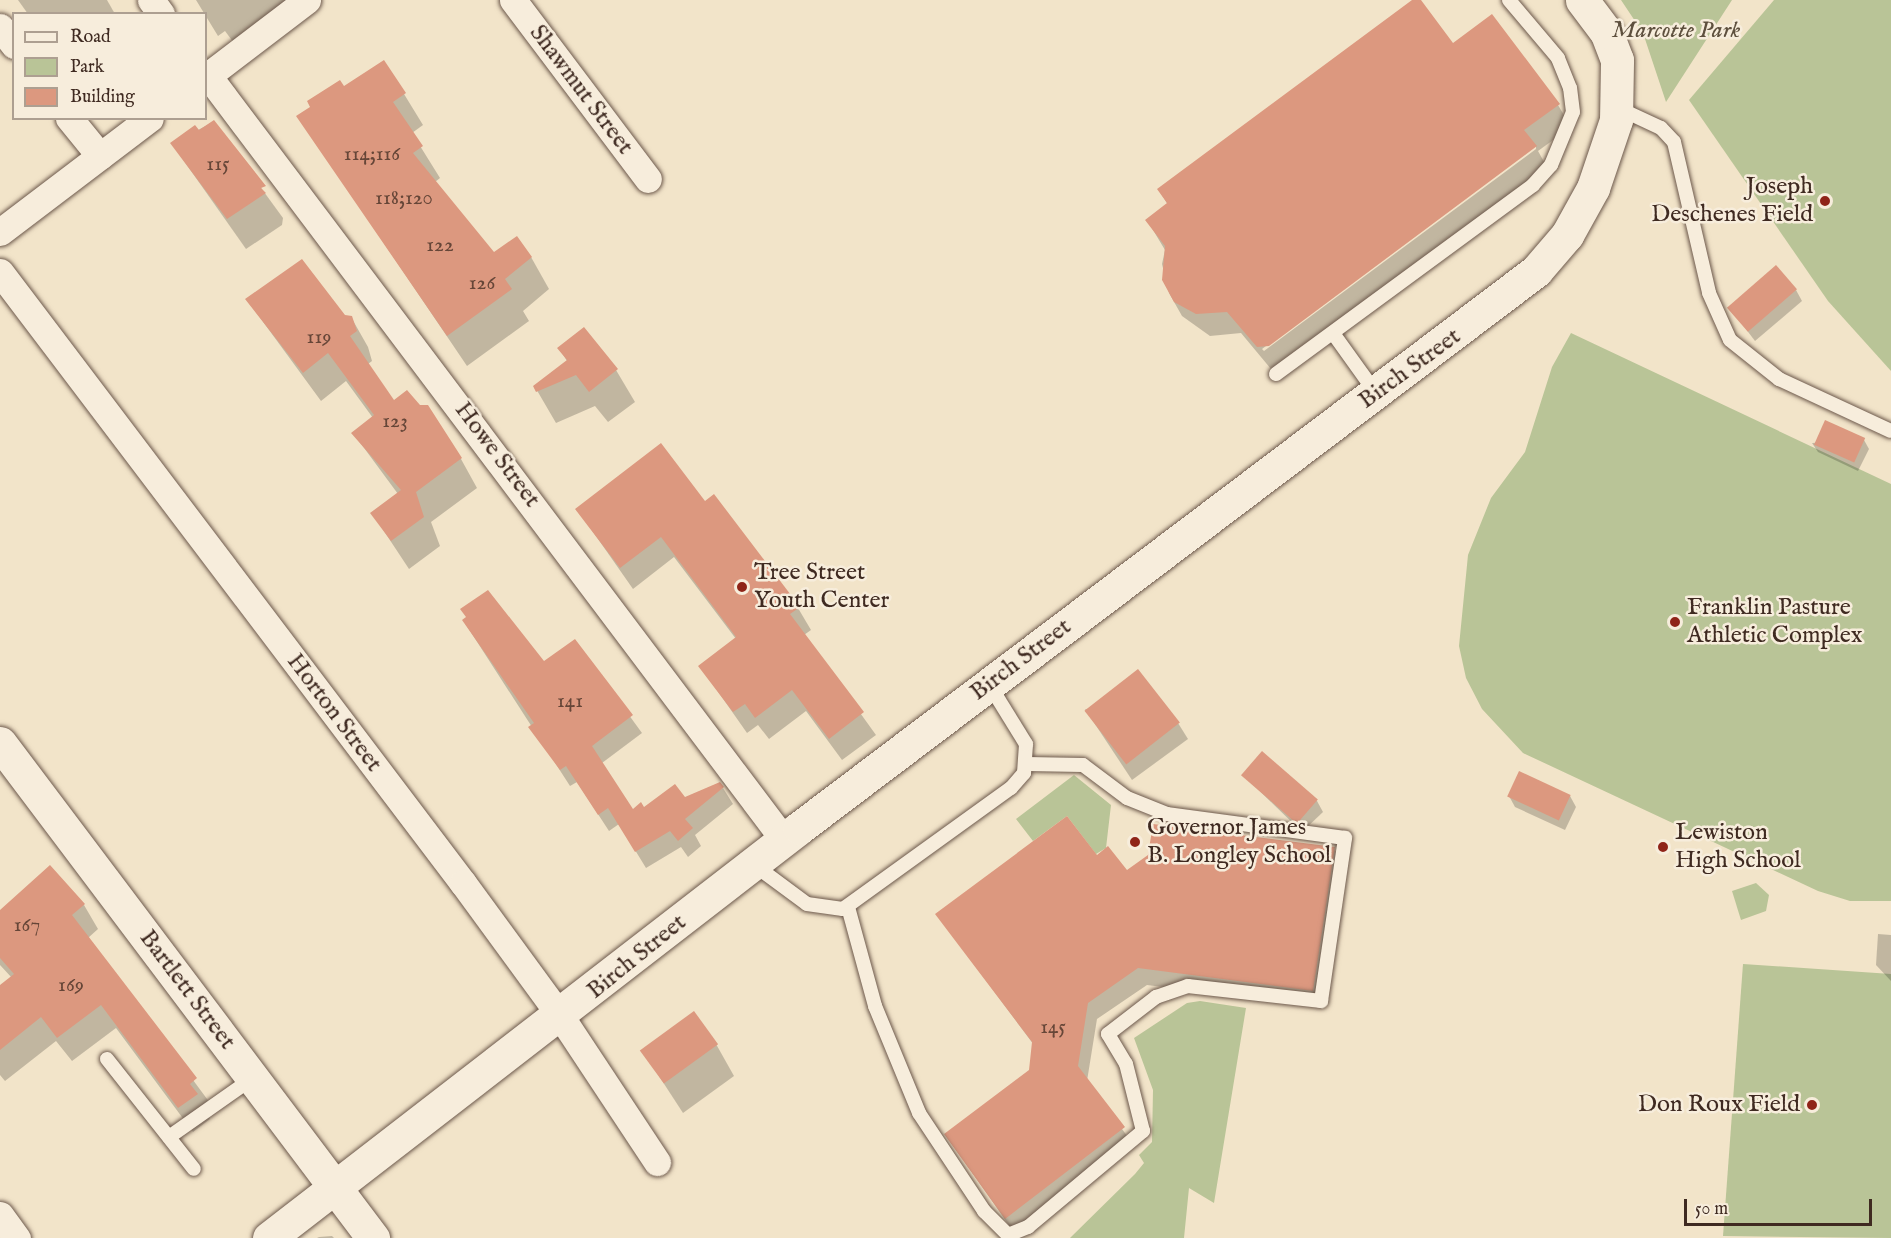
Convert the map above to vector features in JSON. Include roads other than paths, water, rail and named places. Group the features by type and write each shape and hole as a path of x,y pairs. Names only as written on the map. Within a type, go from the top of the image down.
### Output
{"street":[{"path":"207,74 307,0"},
{"name":"Shawmut Street","path":"513,0 648,179"},
{"name":"Birch Street","path":"269,1238 561,1017 784,840 1376,393 1544,262 1593,188 1618,108 1617,60 1606,32 1582,0"},
{"path":"0,27 12,42"},
{"name":"Howe Street","path":"207,76 784,840"},
{"path":"71,120 100,156"},
{"path":"0,232 147,120"},
{"name":"Horton Street","path":"0,272 561,1017 657,1162"},
{"name":"Bartlett Street","path":"0,743 373,1238"},
{"path":"0,1215 17,1238"}],"lane":[{"path":"1276,374 1335,336 1533,185 1564,139 1573,112 1570,88 1558,58 1509,0"},
{"path":"1618,108 1661,128 1674,142 1709,293 1730,340 1779,379 1891,430"},
{"path":"1335,336 1376,393"},
{"path":"753,864 807,904 834,911 849,907 1011,789 1027,764 1024,737 989,684"},
{"path":"849,907 875,1006 918,1113 984,1211 1008,1235 1028,1227 1143,1131 1126,1064 1108,1034 1148,1004 1188,986 1321,1001 1346,838 1167,814 1127,798 1083,765 1027,764"},
{"path":"107,1059 194,1169"},
{"path":"169,1137 253,1078"}],"place":[{"name":"Joseph Deschenes Field","path":"1825,201"},
{"name":"Tree Street Youth Center","path":"742,587"},
{"name":"Franklin Pasture Athletic Complex","path":"1675,622"},
{"name":"Governor James B. Longley School","path":"1135,842"},
{"name":"Lewiston High School","path":"1663,847"},
{"name":"Don Roux Field","path":"1812,1105"}],"park label":[{"name":"Marcotte Park","path":"1676,31"}]}
